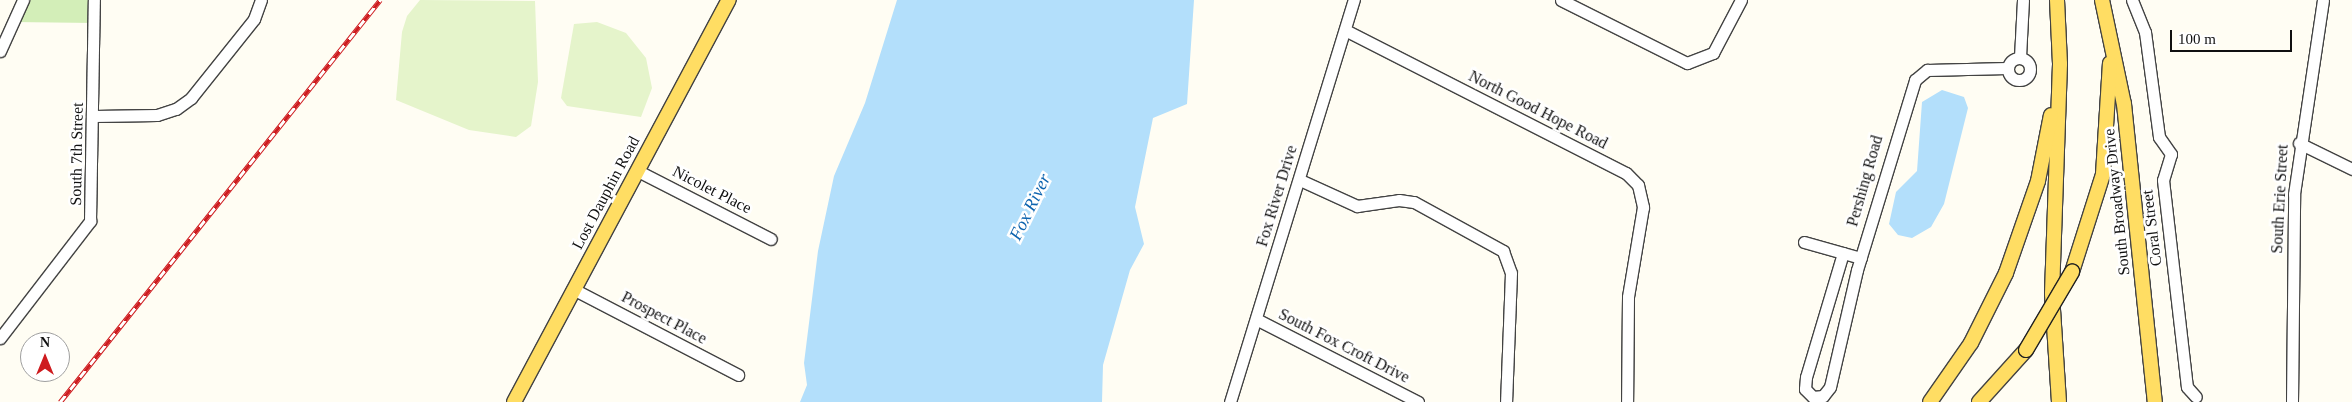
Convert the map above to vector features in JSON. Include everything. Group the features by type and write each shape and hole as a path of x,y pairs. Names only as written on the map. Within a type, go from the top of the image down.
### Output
{"main road":[{"name":"Lost Dauphin Road","path":"514,402 729,0"},
{"path":"2057,0 2058,55 2052,294 2059,402"},
{"path":"1979,402 2026,350 2072,272 2099,194 2108,144 2110,68 2102,0"},
{"name":"South Broadway Drive","path":"2102,0 2124,104 2155,402"},
{"path":"1930,402 1984,320 2014,252 2038,181 2058,55"}],"street":[{"path":"0,51 23,0"},
{"name":"South 7th Street","path":"0,338 90,221 94,116 94,0"},
{"path":"94,116 157,115 176,109 191,98 254,19 261,0"},
{"name":"Fox River Drive","path":"1230,402 1354,0"},
{"path":"1561,0 1687,63 1713,53 1741,0"},
{"path":"2020,57 2023,0"},
{"name":"Coral Street","path":"2132,0 2145,32 2159,137 2171,154 2163,180 2187,388 2196,397"},
{"name":"South Erie Street","path":"2292,402 2293,209 2299,143 2323,0"},
{"name":"North Good Hope Road","path":"1345,30 1626,173 1643,199 1632,268 1627,402"},
{"path":"2020,57 2030,66 2027,78 2014,79 2008,68 2012,60 2020,57"},
{"name":"Pershing Road","path":"1843,253 1804,384 1808,394 1819,398 1830,387 1861,258 1915,80 1927,70 2008,68"},
{"path":"2299,143 2352,169"},
{"name":"Nicolet Place","path":"638,170 770,239"},
{"path":"1300,180 1357,206 1399,200 1414,202 1498,246 1511,274 1510,373 1506,402"},
{"path":"1804,242 1861,258"},
{"name":"Prospect Place","path":"575,290 738,375"},
{"name":"South Fox Croft Drive","path":"1256,319 1418,402"}],"green space":[{"path":"23,0 94,0 94,23 13,22"},
{"path":"420,0 535,1 538,82 531,126 516,137 469,130 396,100 402,32 407,16"},
{"path":"597,22 626,33 646,58 652,88 641,117 567,106 561,98 574,24"}],"water":[{"name":"Fox River","path":"897,0 1194,0 1187,104 1153,118 1135,207 1144,244 1130,270 1103,365 1102,402 800,402 807,385 804,363 818,251 834,176 865,103"},
{"path":"1942,90 1964,97 1968,108 1944,204 1931,227 1912,238 1898,235 1889,224 1896,192 1917,171 1922,102"}],"railway":[{"path":"60,402 380,0"}]}
